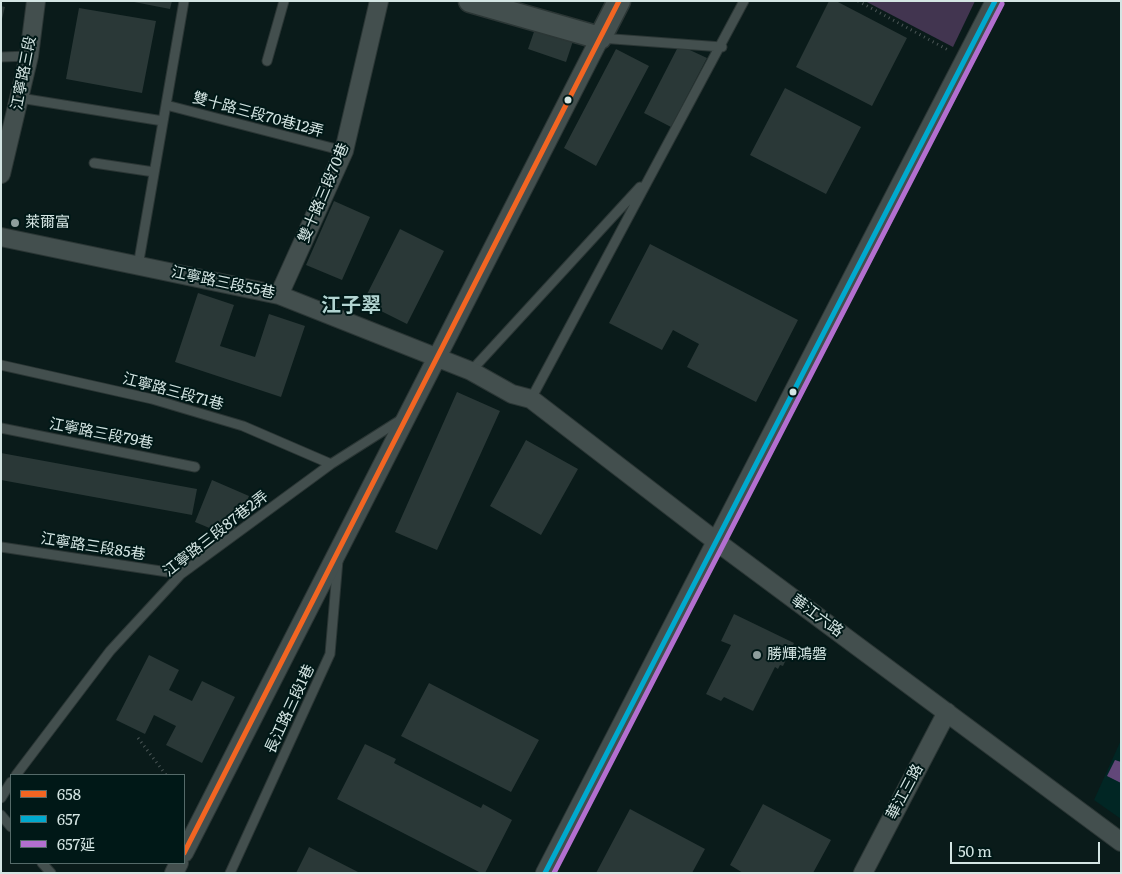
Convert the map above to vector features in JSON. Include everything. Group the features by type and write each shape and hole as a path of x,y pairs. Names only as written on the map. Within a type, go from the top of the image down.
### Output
{"street":[{"name":"江寧路三段","path":"1,174 29,56 36,1"},
{"name":"雙十路三段70巷","path":"279,294 344,151 379,1"},
{"path":"470,1 600,38"},
{"path":"185,851 619,1"},
{"path":"545,873 995,1"},
{"name":"江寧路三段55巷","path":"1,237 279,294 471,371"},
{"name":"華江六路","path":"471,371 512,394 531,399 717,542 1121,842"},
{"name":"華江三路","path":"863,873 948,712"}],"lane":[{"path":"138,266 184,1"},
{"path":"267,61 284,1"},
{"path":"531,399 650,176 722,47 744,1"},
{"path":"600,38 722,47"},
{"path":"1,57 29,56"},
{"path":"20,98 163,121"},
{"name":"雙十路三段70巷12弄","path":"166,105 344,151"},
{"path":"94,164 154,172"},
{"path":"471,371 650,176"},
{"name":"江寧路三段71巷","path":"1,365 152,399 243,426 331,464"},
{"name":"江寧路三段87巷2弄","path":"17,774 110,651 181,574 331,464 406,417"},
{"name":"江寧路三段79巷","path":"1,428 195,466"},
{"name":"江寧路三段85巷","path":"1,547 181,574"},
{"name":"長江路三段1巷","path":"230,873 330,654 340,548"},
{"path":"1,798 10,784"},
{"path":"1,815 10,826"}],"path":[{"path":"858,1 966,59"},
{"path":"138,738 165,774"}],"shaded area":[{"path":"865,1 975,1 953,47"},
{"path":"1121,740 1121,819 1094,800"},
{"path":"1115,760 1121,762 1121,783 1107,776"}],"building":[{"path":"129,1 172,1 170,9"},
{"path":"829,1 836,1 907,38 872,106 796,67"},
{"path":"1,6 5,7 2,19 1,19"},
{"path":"79,8 156,21 142,93 66,79"},
{"path":"536,26 574,38 566,62 528,49"},
{"path":"679,45 707,58 671,127 644,113"},
{"path":"616,49 649,66 596,166 564,148"},
{"path":"785,88 861,127 826,194 750,155"},
{"path":"334,201 370,217 342,280 306,265"},
{"path":"400,229 444,251 407,324 363,302"},
{"path":"650,244 798,320 756,402 687,367 699,344 673,330 662,350 609,323"},
{"path":"198,293 234,305 220,346 255,357 269,314 305,326 281,397 175,362"},
{"path":"457,392 500,411 437,550 395,532"},
{"path":"526,440 578,469 541,535 490,506"},
{"path":"1,453 197,489 192,515 1,480"},
{"path":"212,480 249,496 231,537 195,522"},
{"name":"勝輝鴻磐","path":"734,614 794,643 783,666 780,665 778,669 775,667 753,711 724,697 721,701 706,694 731,645 721,641"},
{"path":"149,655 179,670 169,690 192,701 202,681 235,697 202,763 166,745 176,726 154,715 145,734 116,720"},
{"path":"429,683 539,740 511,792 401,736"},
{"path":"365,744 396,759 394,763 481,808 483,804 512,820 485,873 481,873 337,799"},
{"path":"763,804 831,840 813,873 743,873 730,865"},
{"path":"630,809 705,849 692,873 596,873"},
{"path":"309,847 360,873 296,873"}],"transit line":[{"name":"658","path":"185,851 619,1"},
{"name":"657","path":"545,873 995,1"},
{"name":"657延","path":"554,873 1002,4"}],"place":[{"name":"萊爾富","path":"15,223"},
{"name":"勝輝鴻磐","path":"757,655"}],"district":[{"name":"江子翠","path":"351,306"}]}
